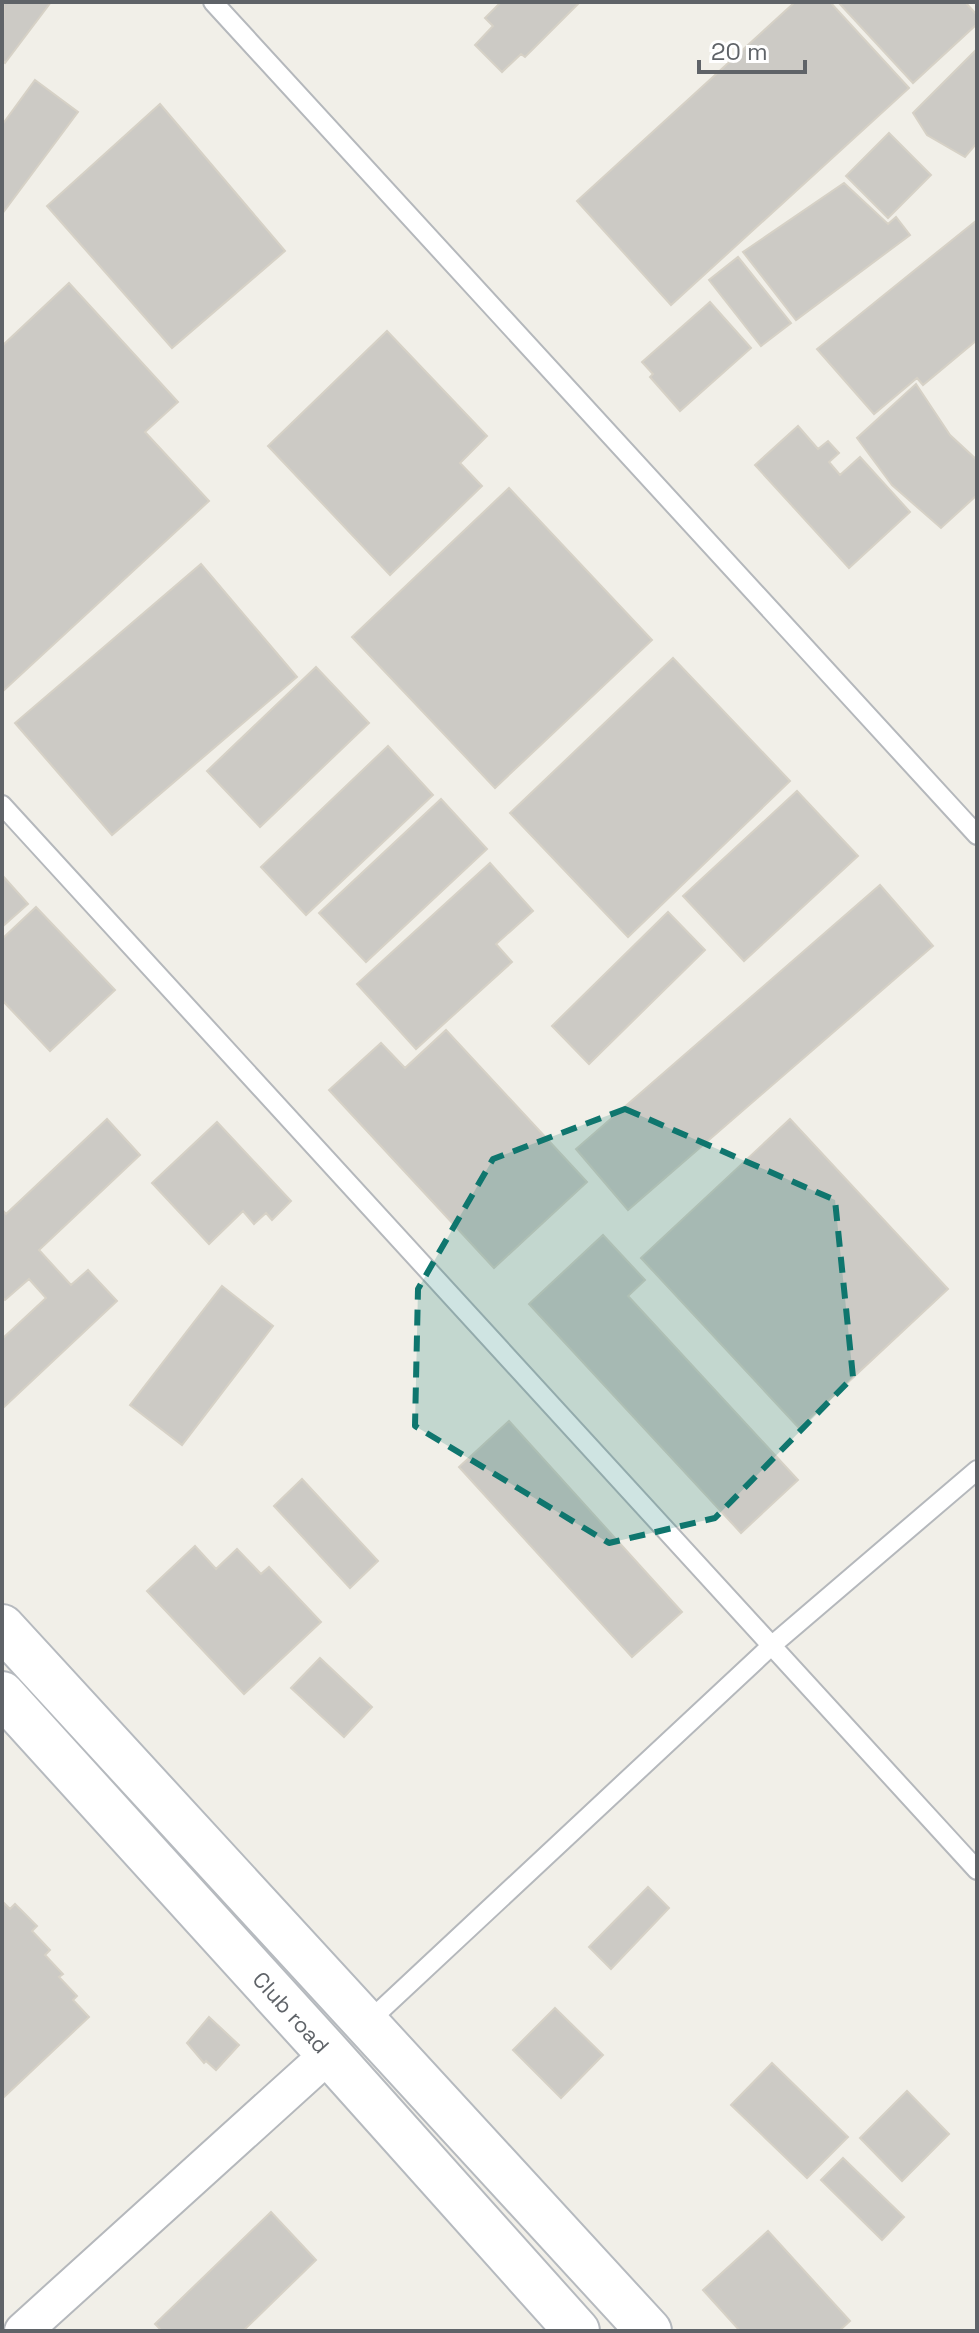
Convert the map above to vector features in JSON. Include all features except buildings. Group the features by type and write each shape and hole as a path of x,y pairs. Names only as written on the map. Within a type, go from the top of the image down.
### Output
{"main road":[{"path":"2,1627 649,2331"},
{"name":"Club road","path":"2,1694 577,2331"},
{"path":"293,2013 328,1981"}],"street":[{"path":"23,2331 329,2054"}],"lane":[{"path":"213,2 977,835"},
{"path":"2,805 977,1870"},
{"path":"367,2023 770,1647 977,1470"}],"highlighted area":[{"path":"625,1109 835,1200 853,1377 715,1518 609,1543 415,1426 418,1289 493,1159"}]}
